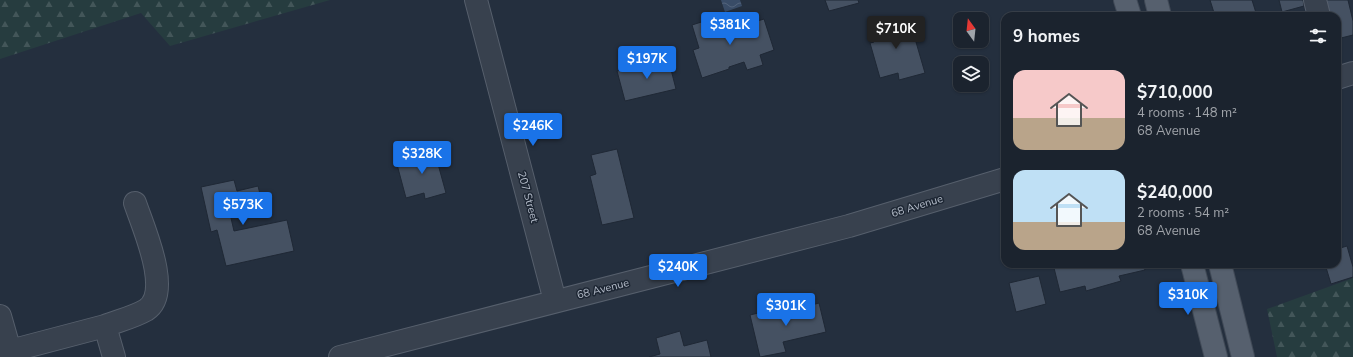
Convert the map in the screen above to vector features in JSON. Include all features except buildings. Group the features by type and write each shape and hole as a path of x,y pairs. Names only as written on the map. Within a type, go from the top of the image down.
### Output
{"main road":[{"path":"1125,0 1129,12"},
{"path":"1156,0 1159,12"},
{"path":"1193,268 1216,357"},
{"path":"1221,268 1243,357"}],"street":[{"name":"207 Street","path":"476,0 555,302"},
{"path":"1315,0 1318,12"},
{"path":"1341,77 1353,73"},
{"name":"68 Avenue","path":"340,357 849,226 1001,180"},
{"path":"0,316 11,354 105,326 147,310 155,301 158,287 156,268 135,203"},
{"path":"105,326 114,357"}],"green space":[{"path":"0,0 330,0 170,46 141,13 0,59"},
{"path":"1353,278 1353,357 1277,357 1267,309"}],"water":[{"path":"721,0 740,0 742,6 725,12"}]}
